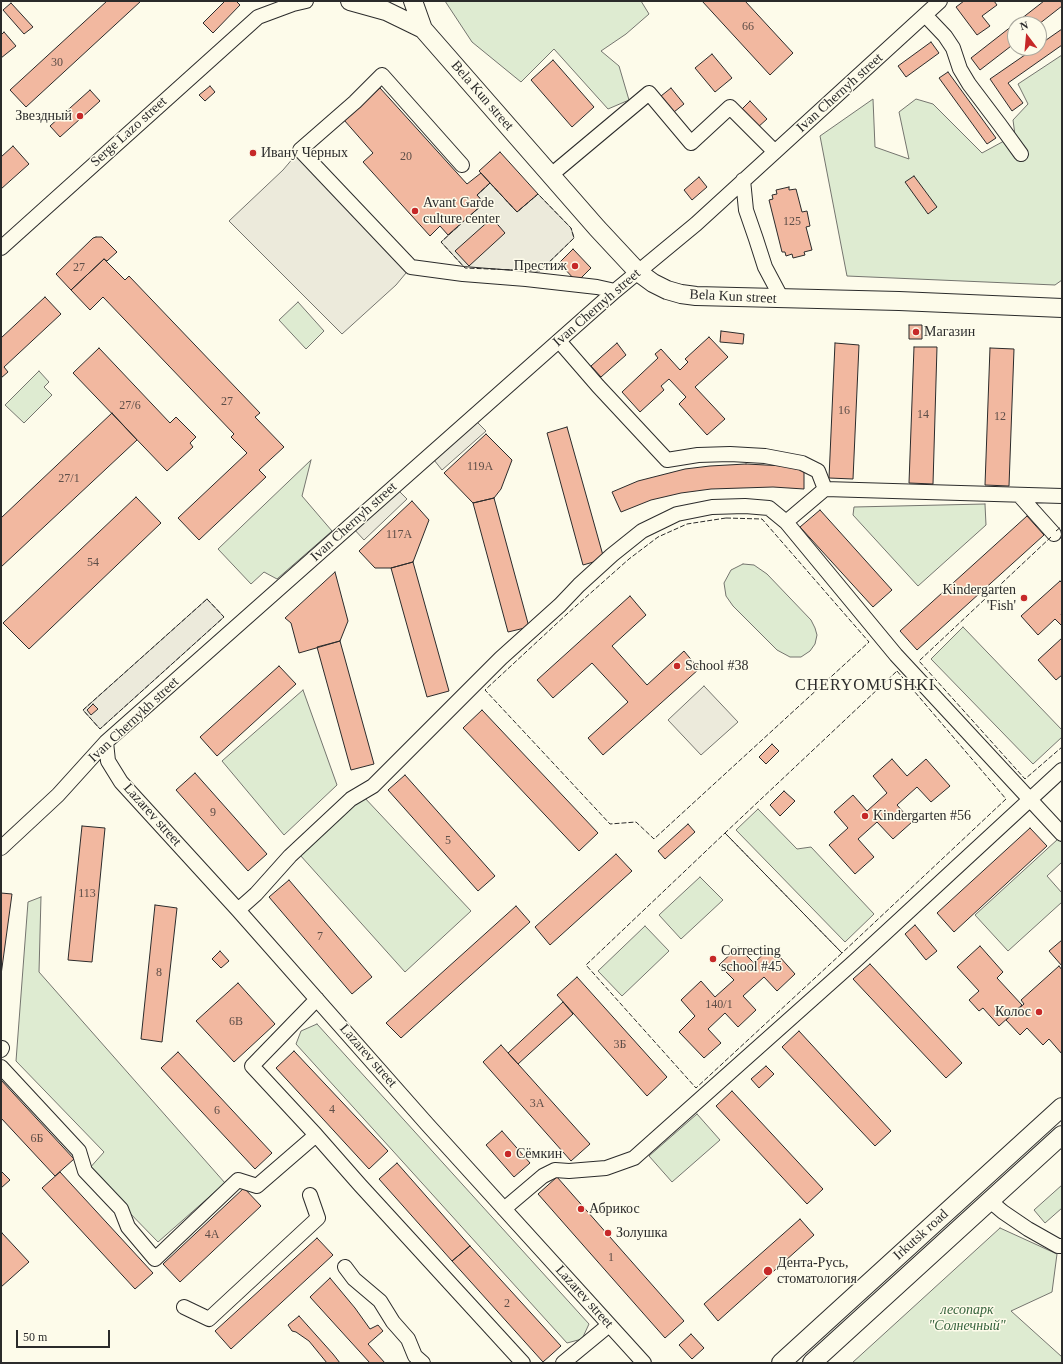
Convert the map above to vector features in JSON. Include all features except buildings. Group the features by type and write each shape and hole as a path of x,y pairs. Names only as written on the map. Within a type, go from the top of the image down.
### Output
{"main road":[{"name":"Bela Kun street","path":"350,1 386,11 423,29"},
{"name":"Bela Kun street","path":"413,1 423,29 597,228 638,272 667,290 696,296 899,301 1062,308"},
{"name":"Irkutsk road","path":"781,1363 1062,1107"},
{"name":"Irkutsk road","path":"812,1363 1062,1136"}],"street":[{"name":"Serge Lazo street","path":"1,248 258,17 266,1"},
{"name":"Serge Lazo street","path":"258,17 293,4 306,1"},
{"name":"Ivan Chernyh street","path":"559,341 615,291 696,224 940,1"},
{"path":"925,15 945,36 953,48 960,69 968,84 1021,154"},
{"path":"462,165 382,75 355,102 300,150 411,267 463,274 589,286 615,291"},
{"path":"551,175 649,93 691,143 730,107 775,152"},
{"path":"743,180 746,210 753,232 765,267 782,299"},
{"path":"559,341 598,386 667,460 698,455 730,454 764,456 802,463 818,471 825,489"},
{"name":"Ivan Chernykh street","path":"1,848 58,795 106,742 559,341"},
{"path":"786,522 825,489 1062,496"},
{"path":"1019,495 1054,534"},
{"path":"238,910 256,894 290,856 352,799 373,786 501,658 560,605 579,584 642,531 677,514 712,508 745,506 769,508 786,522 896,655 1062,834"},
{"name":"Lazarev street","path":"106,742 108,761 121,782 238,910 504,1209 644,1363"},
{"path":"504,1209 543,1176 554,1170 569,1171 606,1168 634,1158 856,961 1062,770"},
{"path":"317,999 252,1066 524,1363"},
{"path":"1,1067 79,1151 85,1171 121,1209 128,1227 155,1259 238,1180 257,1186 316,1135"},
{"path":"184,1307 209,1319 318,1218 310,1195"},
{"path":"990,1201 1028,1229 1058,1246 1062,1246"},
{"path":"345,1267 354,1280 380,1301 393,1322 408,1339 415,1356 423,1363"},
{"path":"563,1363 609,1325"}],"green space":[{"path":"445,1 641,1 649,14 626,34 601,51 619,66 629,100 608,109 554,49 521,82 472,42"},
{"path":"1062,55 1062,280 1055,285 847,276 820,136 873,99 875,147 909,159 899,112 916,99 933,104 982,153 1015,135 1013,120 1028,104 1018,84"},
{"path":"298,302 324,331 306,349 279,320"},
{"path":"39,371 49,382 44,387 52,395 24,423 5,405"},
{"path":"311,460 302,496 332,531 277,579 264,572 251,584 218,549"},
{"path":"985,504 986,525 918,586 853,515 854,507"},
{"path":"743,564 754,565 767,574 811,620 817,635 815,644 810,651 801,657 790,657 777,650 733,606 726,596 724,583 731,570"},
{"path":"963,627 1062,730 1062,737 1033,764 931,659"},
{"path":"303,690 337,785 284,835 222,761"},
{"path":"363,796 471,911 405,972 300,855"},
{"path":"758,809 797,849 811,847 874,914 845,942 736,830"},
{"path":"1058,839 1062,843 1062,862 1047,876 1062,893 1062,902 1008,951 975,915"},
{"path":"700,877 723,900 681,939 659,915"},
{"path":"41,897 39,972 225,1183 158,1242 88,1170 104,1152 16,1061 28,902"},
{"path":"645,926 669,951 622,996 598,971"},
{"path":"317,1024 589,1324 582,1339 567,1343 296,1044 301,1031"},
{"path":"697,1114 720,1140 672,1182 649,1156"},
{"path":"1062,1185 1062,1208 1045,1223 1034,1210"},
{"name":"лесопарк \"Солнечный\"","path":"1000,1228 1057,1254 1052,1292 1011,1311 1062,1357 1062,1363 852,1363"}],"shaded area":[{"path":"300,150 411,267 396,285 342,334 229,221 283,170"},
{"path":"490,183 517,212 538,194 571,228 574,238 540,271 465,268 441,242 484,203 477,195"},
{"path":"477,422 486,431 442,470 434,460"},
{"path":"396,488 407,499 364,540 353,528"},
{"path":"207,599 224,617 100,729 83,710"},
{"path":"704,686 738,722 701,755 668,720"}],"fence":[{"path":"490,183 517,212 538,194 571,228 574,238 540,271 465,268 441,242 484,203 477,195 490,183"},
{"path":"726,518 762,519 869,642 654,839 636,822 610,824 485,690 629,559 658,537 687,524 726,518"},
{"path":"1056,531 1062,526"},
{"path":"1051,537 919,661 1025,779 1062,747"},
{"path":"207,599 224,617 100,729 83,710 207,599"},
{"path":"897,671 1006,799 842,953 725,833 897,671"},
{"path":"725,833 842,953 696,1088 586,965 725,833"}],"place":[{"name":"Звездный","path":"80,116"},
{"name":"Ивану Черных","path":"253,153"},
{"name":"Avant Garde culture center","path":"415,211"},
{"name":"Престиж","path":"575,266"},
{"name":"Магазин","path":"916,332"},
{"name":"Kindergarten 'Fish'","path":"1024,598"},
{"name":"School #38","path":"677,666"},
{"name":"Kindergarten #56","path":"865,816"},
{"name":"Correcting school #45","path":"713,959"},
{"name":"Колос","path":"1039,1012"},
{"name":"Сёмкин","path":"508,1154"},
{"name":"Абрикос","path":"581,1209"},
{"name":"Золушка","path":"608,1233"},
{"name":"Дента-Русь, стоматология","path":"768,1271"}],"district":[{"name":"CHERYOMUSHKI","path":"865,686"}]}
